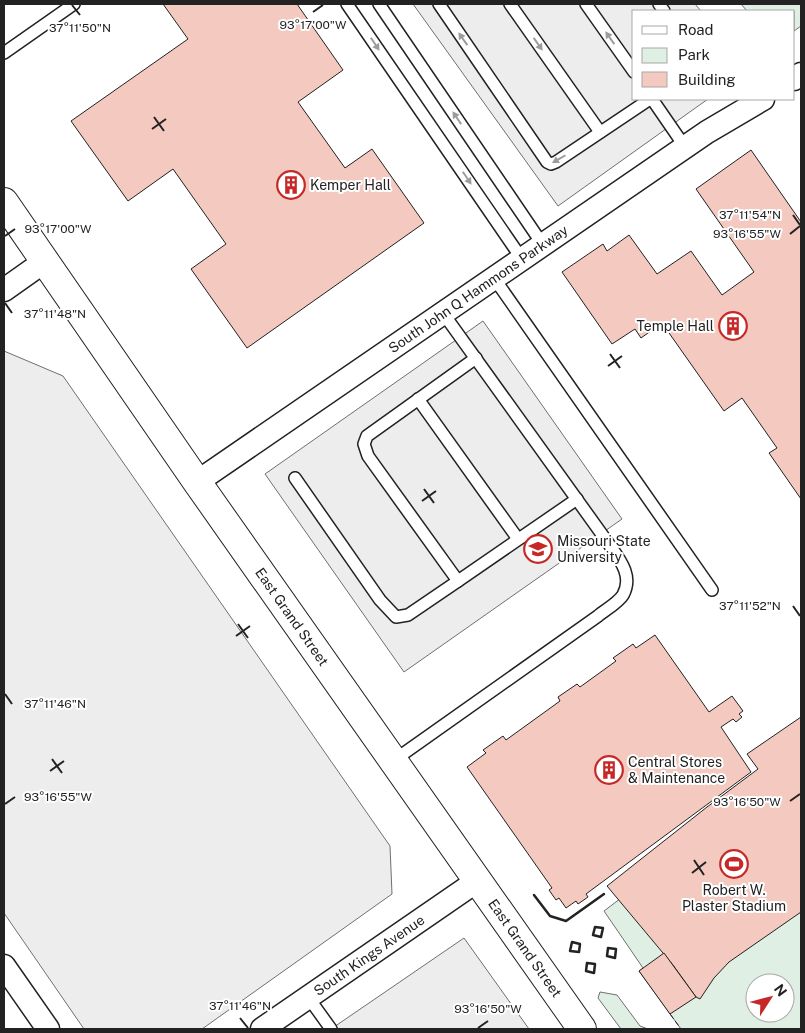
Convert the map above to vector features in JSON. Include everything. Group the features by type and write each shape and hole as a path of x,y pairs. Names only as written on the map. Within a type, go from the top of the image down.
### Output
{"main road":[{"name":"East Grand Street","path":"4,202 197,482 582,1029"}],"street":[{"name":"South John Q Hammons Parkway","path":"197,482 707,132 762,100"},
{"path":"4,290 45,260"},
{"name":"South Kings Avenue","path":"262,1029 477,881"},
{"path":"4,966 48,1029"}],"lane":[{"path":"4,53 74,4"},
{"path":"347,4 522,259"},
{"path":"379,4 543,245"},
{"path":"439,4 548,162 552,164 649,100"},
{"path":"510,4 600,132"},
{"path":"586,4 632,69"},
{"path":"652,100 685,147"},
{"path":"494,278 712,590"},
{"path":"393,761 598,616 622,596 627,580 624,566 443,313"},
{"path":"458,581 368,456 364,444 367,436 476,358"},
{"path":"418,399 518,539"},
{"path":"295,478 380,600 396,616 408,615 577,499"},
{"path":"308,998 331,1029"}],"green space":[{"path":"741,4 801,4 801,26 795,30 795,10 746,10"},
{"name":"Robert W. Plaster Stadium","path":"801,765 801,1029 681,1029 639,971 643,968 604,911 728,817"},
{"path":"600,992 617,995 640,1026 648,1029 621,1029 598,998"}],"shaded area":[{"path":"413,4 695,4 700,10 632,10 632,100 707,100 558,206"},
{"path":"483,321 622,519 404,672 265,474"},
{"path":"4,351 63,376 390,846 392,894 202,1029 84,1029 4,913"},
{"path":"464,938 529,1029 331,1029"}],"building":[{"name":"Kemper Hall","path":"163,4 297,4 343,70 298,102 345,168 372,149 424,223 247,348 191,269 226,244 173,169 128,201 71,121 188,39"},
{"name":"Temple Hall","path":"751,150 801,222 801,499 769,453 777,448 742,398 724,411 662,323 641,338 635,329 612,344 562,272 603,244 607,251 629,235 657,274 691,251 722,295 754,272 696,189"},
{"name":"Central Stores & Maintenance","path":"655,635 709,712 732,696 743,711 739,714 742,717 736,722 733,719 721,727 751,772 586,894 588,897 578,904 576,901 566,908 559,898 556,900 549,890 552,888 467,767 486,753 483,750 503,736 506,740 560,701 558,697 577,684 580,687 616,661 613,658 633,644 636,648"},
{"name":"Robert W. Plaster Stadium","path":"801,717 801,912 729,962 714,978 700,999 696,997 673,965 607,886 758,769 747,754"},
{"path":"664,953 696,997 670,1014 639,971"}],"fence":[{"path":"670,1014 681,1029"}],"wall":[{"path":"534,895 550,916 566,921 604,894"},
{"path":"595,927 603,928 601,937 593,935 595,927"},
{"path":"572,942 580,944 579,952 570,951 572,942"},
{"path":"608,948 616,949 615,958 607,956 608,948"},
{"path":"587,963 595,964 594,973 586,971 587,963"}],"place":[{"name":"Kemper Hall","path":"291,185"},
{"name":"Temple Hall","path":"733,326"},
{"name":"Missouri State University","path":"538,549"},
{"name":"Central Stores & Maintenance","path":"609,770"},
{"name":"Robert W. Plaster Stadium","path":"734,864"}]}
